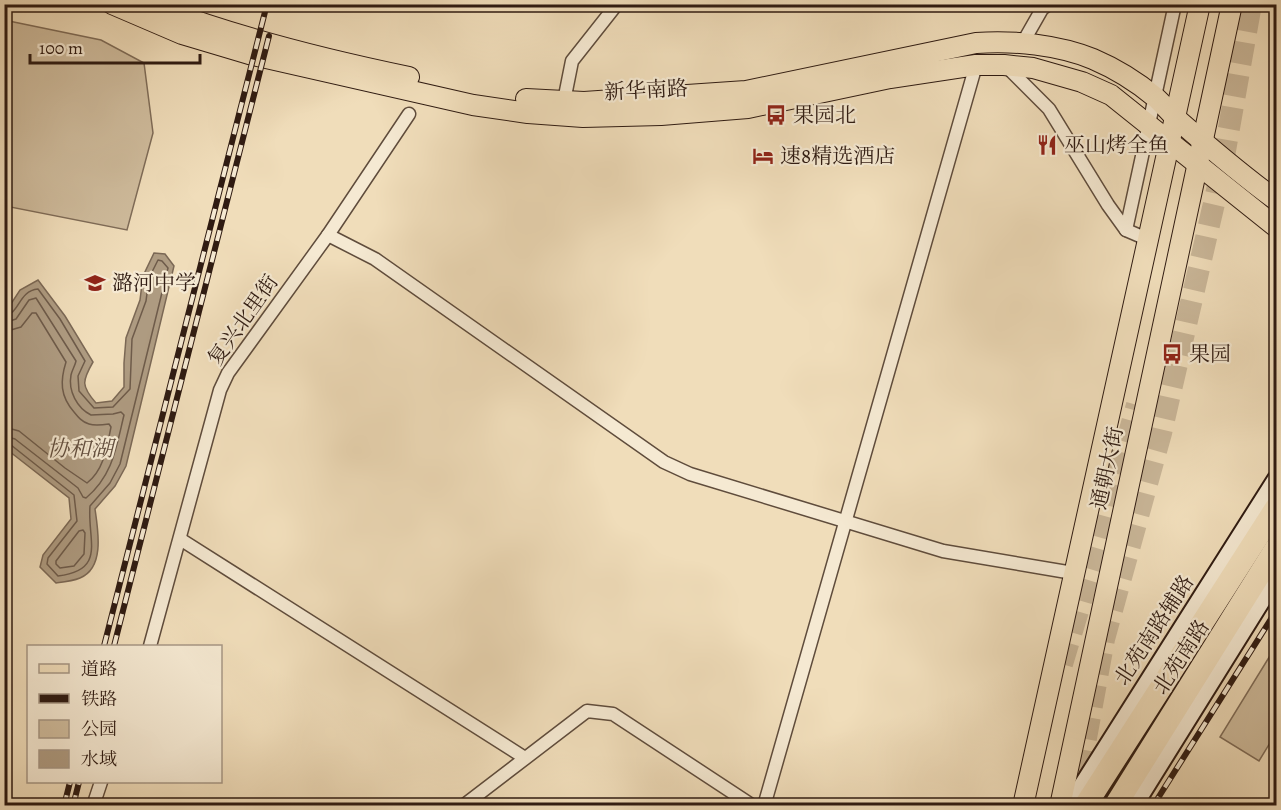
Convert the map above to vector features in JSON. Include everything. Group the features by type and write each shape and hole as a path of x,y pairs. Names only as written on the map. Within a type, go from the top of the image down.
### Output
{"highway":[{"name":"北苑南路","path":"1085,806 1276,508"},
{"name":"北苑南路","path":"1115,806 1276,548"},
{"path":"1253,584 1276,565"}],"main road":[{"name":"新华南路","path":"112,4 182,34 249,54 473,105 583,117 660,115 748,108 890,78 976,65 1033,68 1082,82 1111,95 1276,227"},
{"name":"新华南路","path":"149,4 185,19 253,39 476,92 533,100 584,102 746,91 976,43 1001,41 1043,46 1092,59 1132,80 1155,97 1229,164 1276,200"},
{"name":"通朝大街","path":"1023,806 1200,4"},
{"name":"通朝大街","path":"1060,806 1232,4"}],"street":[{"path":"564,101 572,61 617,4"},
{"path":"1022,44 1042,9 1048,4"},
{"path":"1126,230 1175,4"},
{"path":"764,806 976,65"},
{"path":"1004,65 1049,109 1108,206 1126,230 1147,239"},
{"name":"复兴北里街","path":"150,645 220,390 228,373 328,235 409,114"},
{"path":"328,235 375,259 664,462 690,474 943,551 1073,573"},
{"name":"北苑南路辅路","path":"1069,806 1276,479"},
{"path":"180,539 525,758"},
{"path":"1134,806 1276,578"},
{"path":"463,806 587,711 613,714 753,806"},
{"path":"93,806 101,783"}],"green space":[{"path":"4,20 101,40 144,63 153,133 127,230 5,206"},
{"path":"1276,646 1276,733 1259,761 1220,737"}],"water":[{"name":"协和湖","path":"154,253 165,254 174,266 126,466 115,486 95,509 98,548 93,566 80,578 56,583 40,567 43,555 71,519 69,498 5,448 5,313 20,290 38,280 65,316 93,362 85,379 88,392 96,403 112,401 124,387 126,338 140,300 143,276"}],"tunnel":[{"path":"1074,804 1104,639 1161,433 1221,173 1251,4"},
{"path":"1062,664 1137,405"}],"railway":[{"path":"104,645 267,4"},
{"path":"114,645 269,36"},
{"path":"1153,806 1276,611"},
{"path":"64,806 70,783"},
{"path":"73,806 79,783"}],"place":[{"name":"果园北","path":"776,115"},
{"name":"巫山烤全鱼","path":"1047,145"},
{"name":"速8精选酒店","path":"763,156"},
{"name":"潞河中学","path":"95,283"},
{"name":"果园","path":"1172,354"}]}
